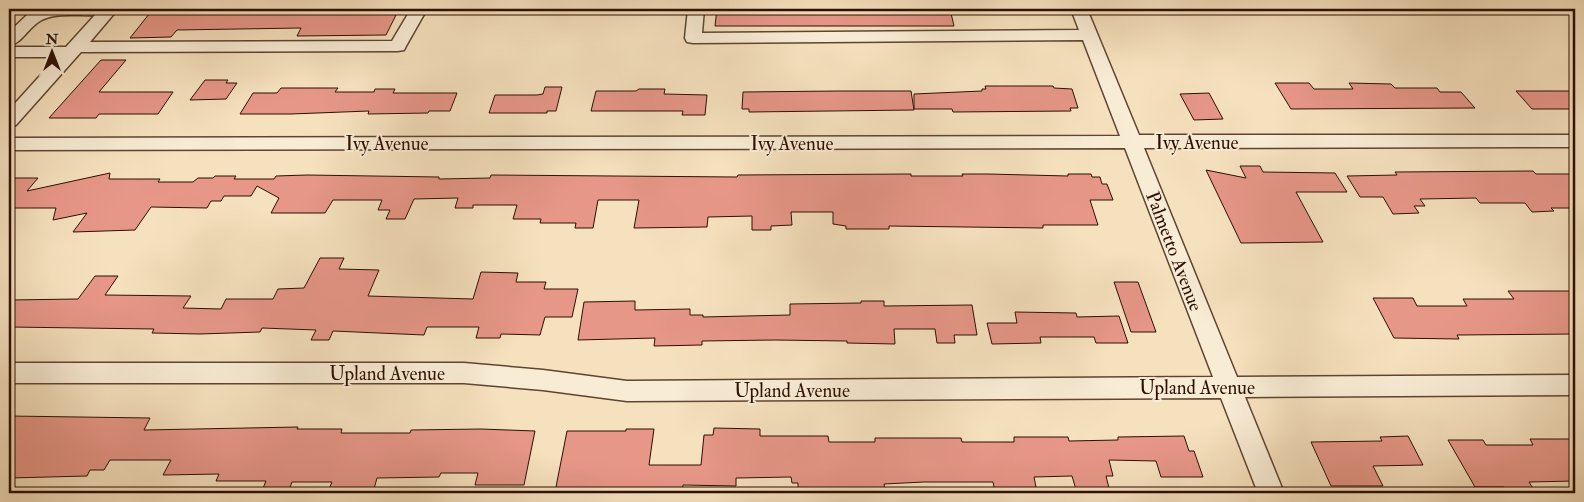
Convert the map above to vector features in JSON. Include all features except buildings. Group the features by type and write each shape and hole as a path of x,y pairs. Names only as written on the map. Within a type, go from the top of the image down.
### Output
{"street":[{"path":"9,121 110,9"},
{"path":"9,41 33,18 47,12 110,9"},
{"path":"9,52 74,49 398,46 419,9"},
{"path":"696,9 693,38 1090,35"},
{"name":"Palmetto Avenue","path":"1079,9 1271,493"},
{"path":"9,66 58,66"},
{"name":"Ivy Avenue","path":"9,144 1575,141"},
{"name":"Upland Avenue","path":"9,373 464,373 543,380 627,391 1575,385"}]}
